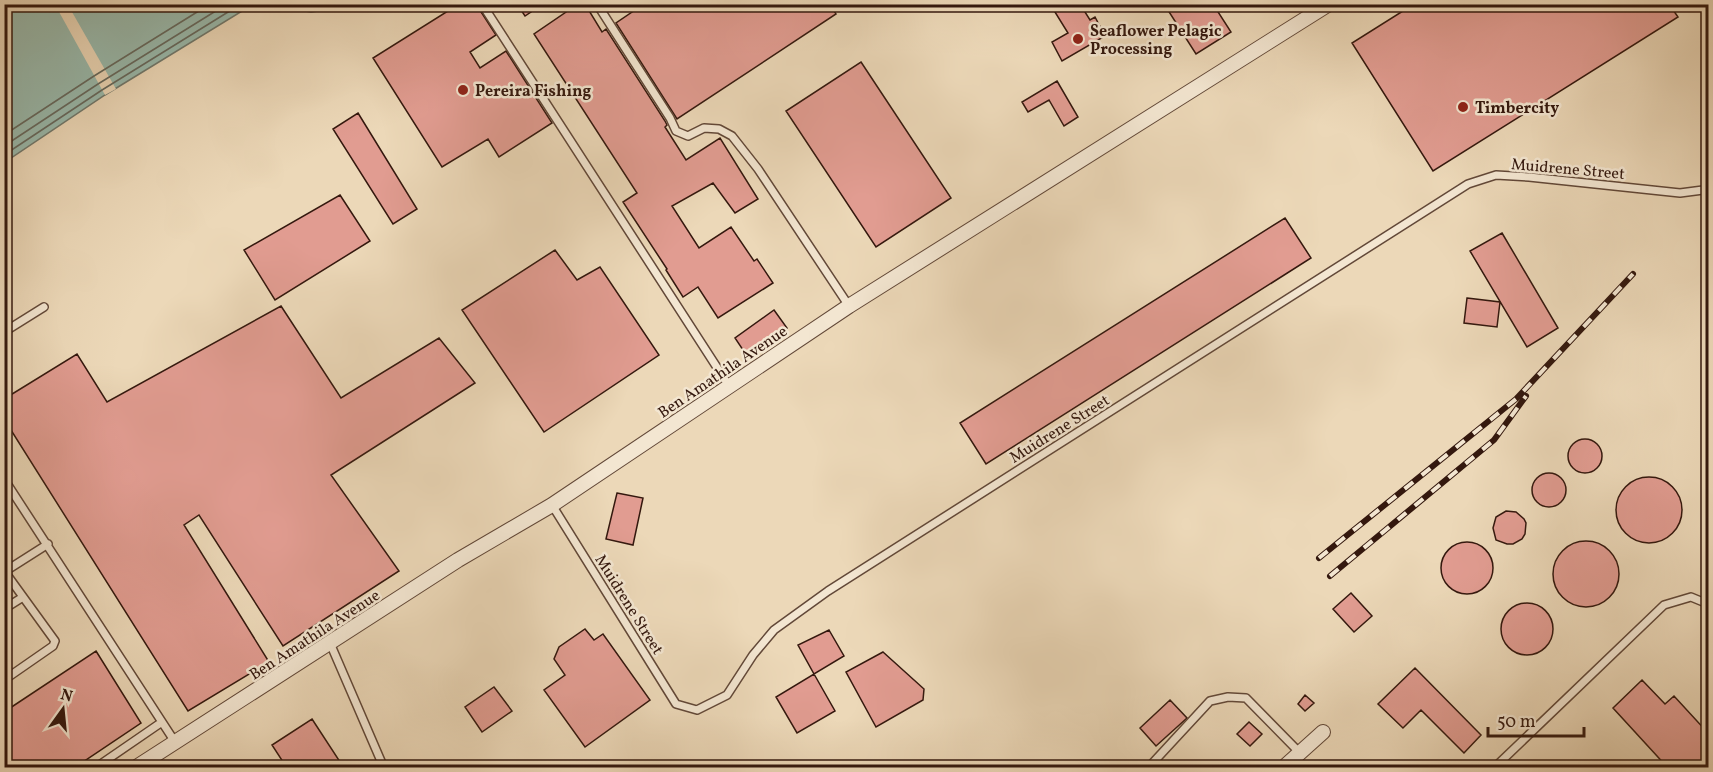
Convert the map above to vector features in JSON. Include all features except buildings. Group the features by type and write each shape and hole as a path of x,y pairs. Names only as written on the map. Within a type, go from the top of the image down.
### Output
{"street":[{"name":"Ben Amathila Avenue","path":"135,768 458,560 552,505 849,306 1329,4"},
{"path":"1283,768 1323,732"}],"lane":[{"path":"482,4 729,386"},
{"path":"597,4 676,131 688,136 704,128 719,129 732,136 758,169 849,306"},
{"name":"Muidrene Street","path":"552,505 676,704 697,710 727,695 753,655 774,630 828,591 1468,184 1496,175 1680,193 1703,190 1708,186"},
{"path":"5,330 44,308"},
{"path":"4,479 175,742"},
{"path":"4,680 53,646 55,641 5,572 48,544"},
{"path":"4,609 23,597"},
{"path":"1494,768 1664,605 1691,597 1708,604"},
{"path":"330,643 384,768"},
{"path":"1148,768 1210,701 1228,697 1246,698 1300,753"},
{"path":"95,768 162,722"}],"water":[{"path":"5,5 252,5 105,95 5,162"},
{"path":"274,5 350,5 311,12"}],"pier":[{"path":"68,5 116,89 105,95 58,10"}],"railway":[{"path":"1319,558 1516,399 1633,274"},
{"path":"1330,576 1494,440 1526,396"}],"place":[{"name":"Seaflower Pelagic Processing","path":"1078,39"},
{"name":"Pereira Fishing","path":"463,90"},
{"name":"Timbercity","path":"1463,107"}]}
